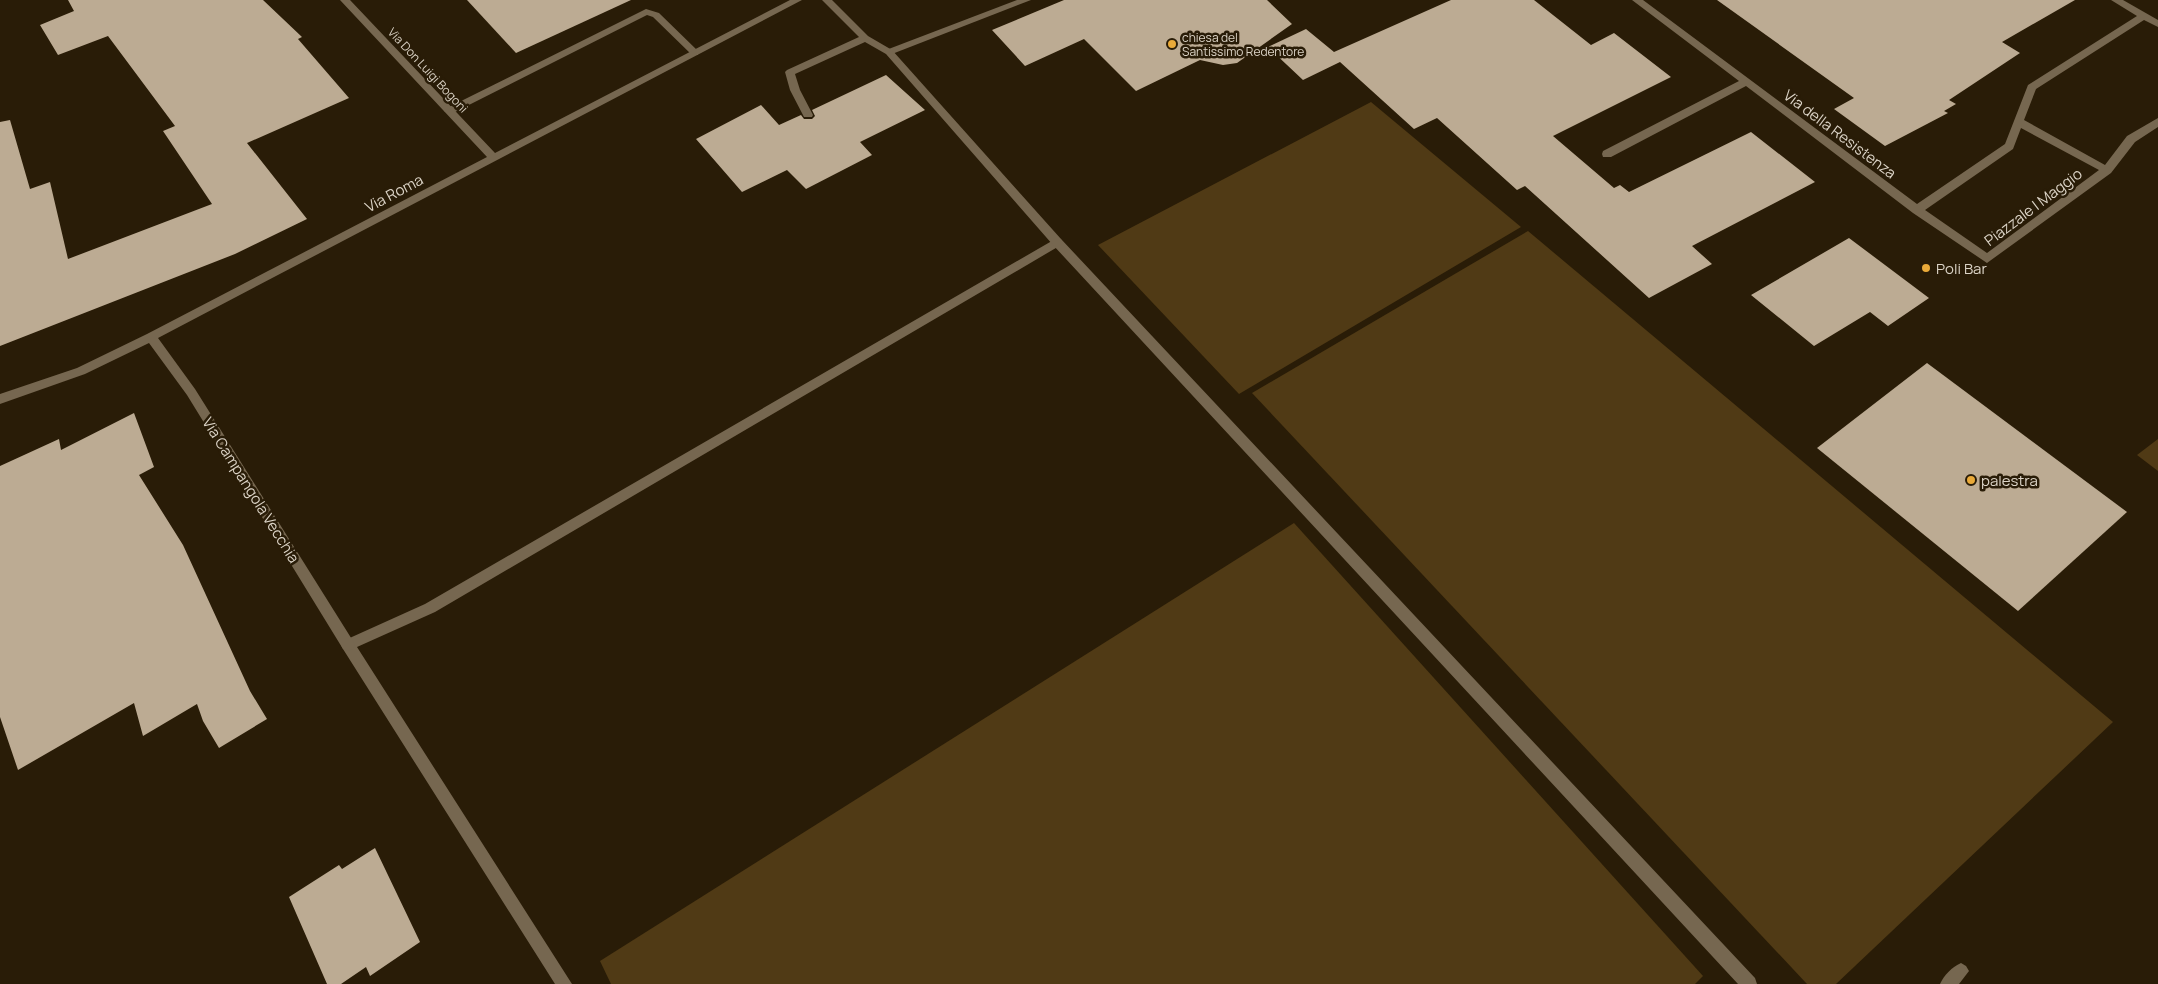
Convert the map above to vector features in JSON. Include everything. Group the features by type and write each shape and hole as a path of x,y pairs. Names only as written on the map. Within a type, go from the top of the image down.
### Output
{"street":[{"name":"Via Don Luigi Bogoni","path":"345,0 493,157"},
{"name":"Via Roma","path":"0,399 81,371 244,290 493,157 797,0"},
{"path":"827,0 865,38 889,52 1057,242 1749,984"},
{"path":"889,52 1026,0"},
{"name":"Via della Resistenza","path":"1636,0 1916,210"},
{"path":"2116,0 2158,24"},
{"path":"449,111 646,12 656,15 695,52"},
{"path":"1916,210 2009,146 2032,87 2144,16"},
{"path":"808,115 795,90 790,72 865,38"},
{"path":"1607,154 1746,82"},
{"name":"Piazzale I Maggio","path":"2019,122 2107,170"},
{"name":"Piazzale I Maggio","path":"1916,210 1987,259 2107,170 2131,139 2158,122"},
{"path":"348,645 430,608 1057,242"},
{"name":"Via Campangola Vecchia","path":"150,337 191,392 348,645 564,984"},
{"path":"1948,984 1961,971"}],"shaded area":[{"path":"1371,102 1521,227 1239,394 1098,245"},
{"path":"1528,231 2113,722 1836,984 1807,984 1252,393"},
{"path":"2158,439 2158,471 2137,455"},
{"path":"1294,523 1703,976 1695,984 611,984 600,961"}],"building":[{"path":"68,0 263,0 302,37 298,39 349,98 247,143 307,219 235,254 0,346 0,122 10,120 30,189 50,182 68,259 212,204 163,131 175,126 108,36 58,55 40,25 74,11"},
{"path":"467,0 631,0 516,53"},
{"name":"chiesa del Santissimo Redentore","path":"1064,0 1267,0 1292,24 1237,63 1223,65 1200,60 1136,91 1084,39 1025,66 992,30"},
{"path":"1451,0 1534,0 1591,45 1614,33 1671,77 1553,136 1614,188 1620,185 1629,192 1751,132 1815,182 1692,246 1712,264 1649,298 1525,186 1517,190 1437,118 1414,129 1340,62 1303,80 1268,47 1306,29 1334,52"},
{"path":"1717,0 2075,0 2002,42 2020,53 1949,100 1956,104 1944,111 1948,113 1885,146 1834,109 1854,98"},
{"path":"886,75 925,110 860,142 872,155 806,189 787,170 742,192 696,139 761,105 779,125 801,115 804,119 812,119 815,116 812,110"},
{"path":"1849,238 1929,298 1888,326 1870,312 1814,346 1751,295"},
{"name":"palestra","path":"1927,363 2127,512 2018,611 1817,448"},
{"path":"134,413 154,467 139,475 183,545 250,691 267,719 219,748 203,721 197,704 143,736 134,703 18,770 0,717 0,466 59,439 61,450"},
{"path":"375,848 420,942 370,976 366,967 341,984 327,984 289,897 339,865 342,869"}],"place":[{"name":"chiesa del Santissimo Redentore","path":"1172,44"},
{"name":"Poli Bar","path":"1926,268"},
{"name":"palestra","path":"1971,480"}]}
